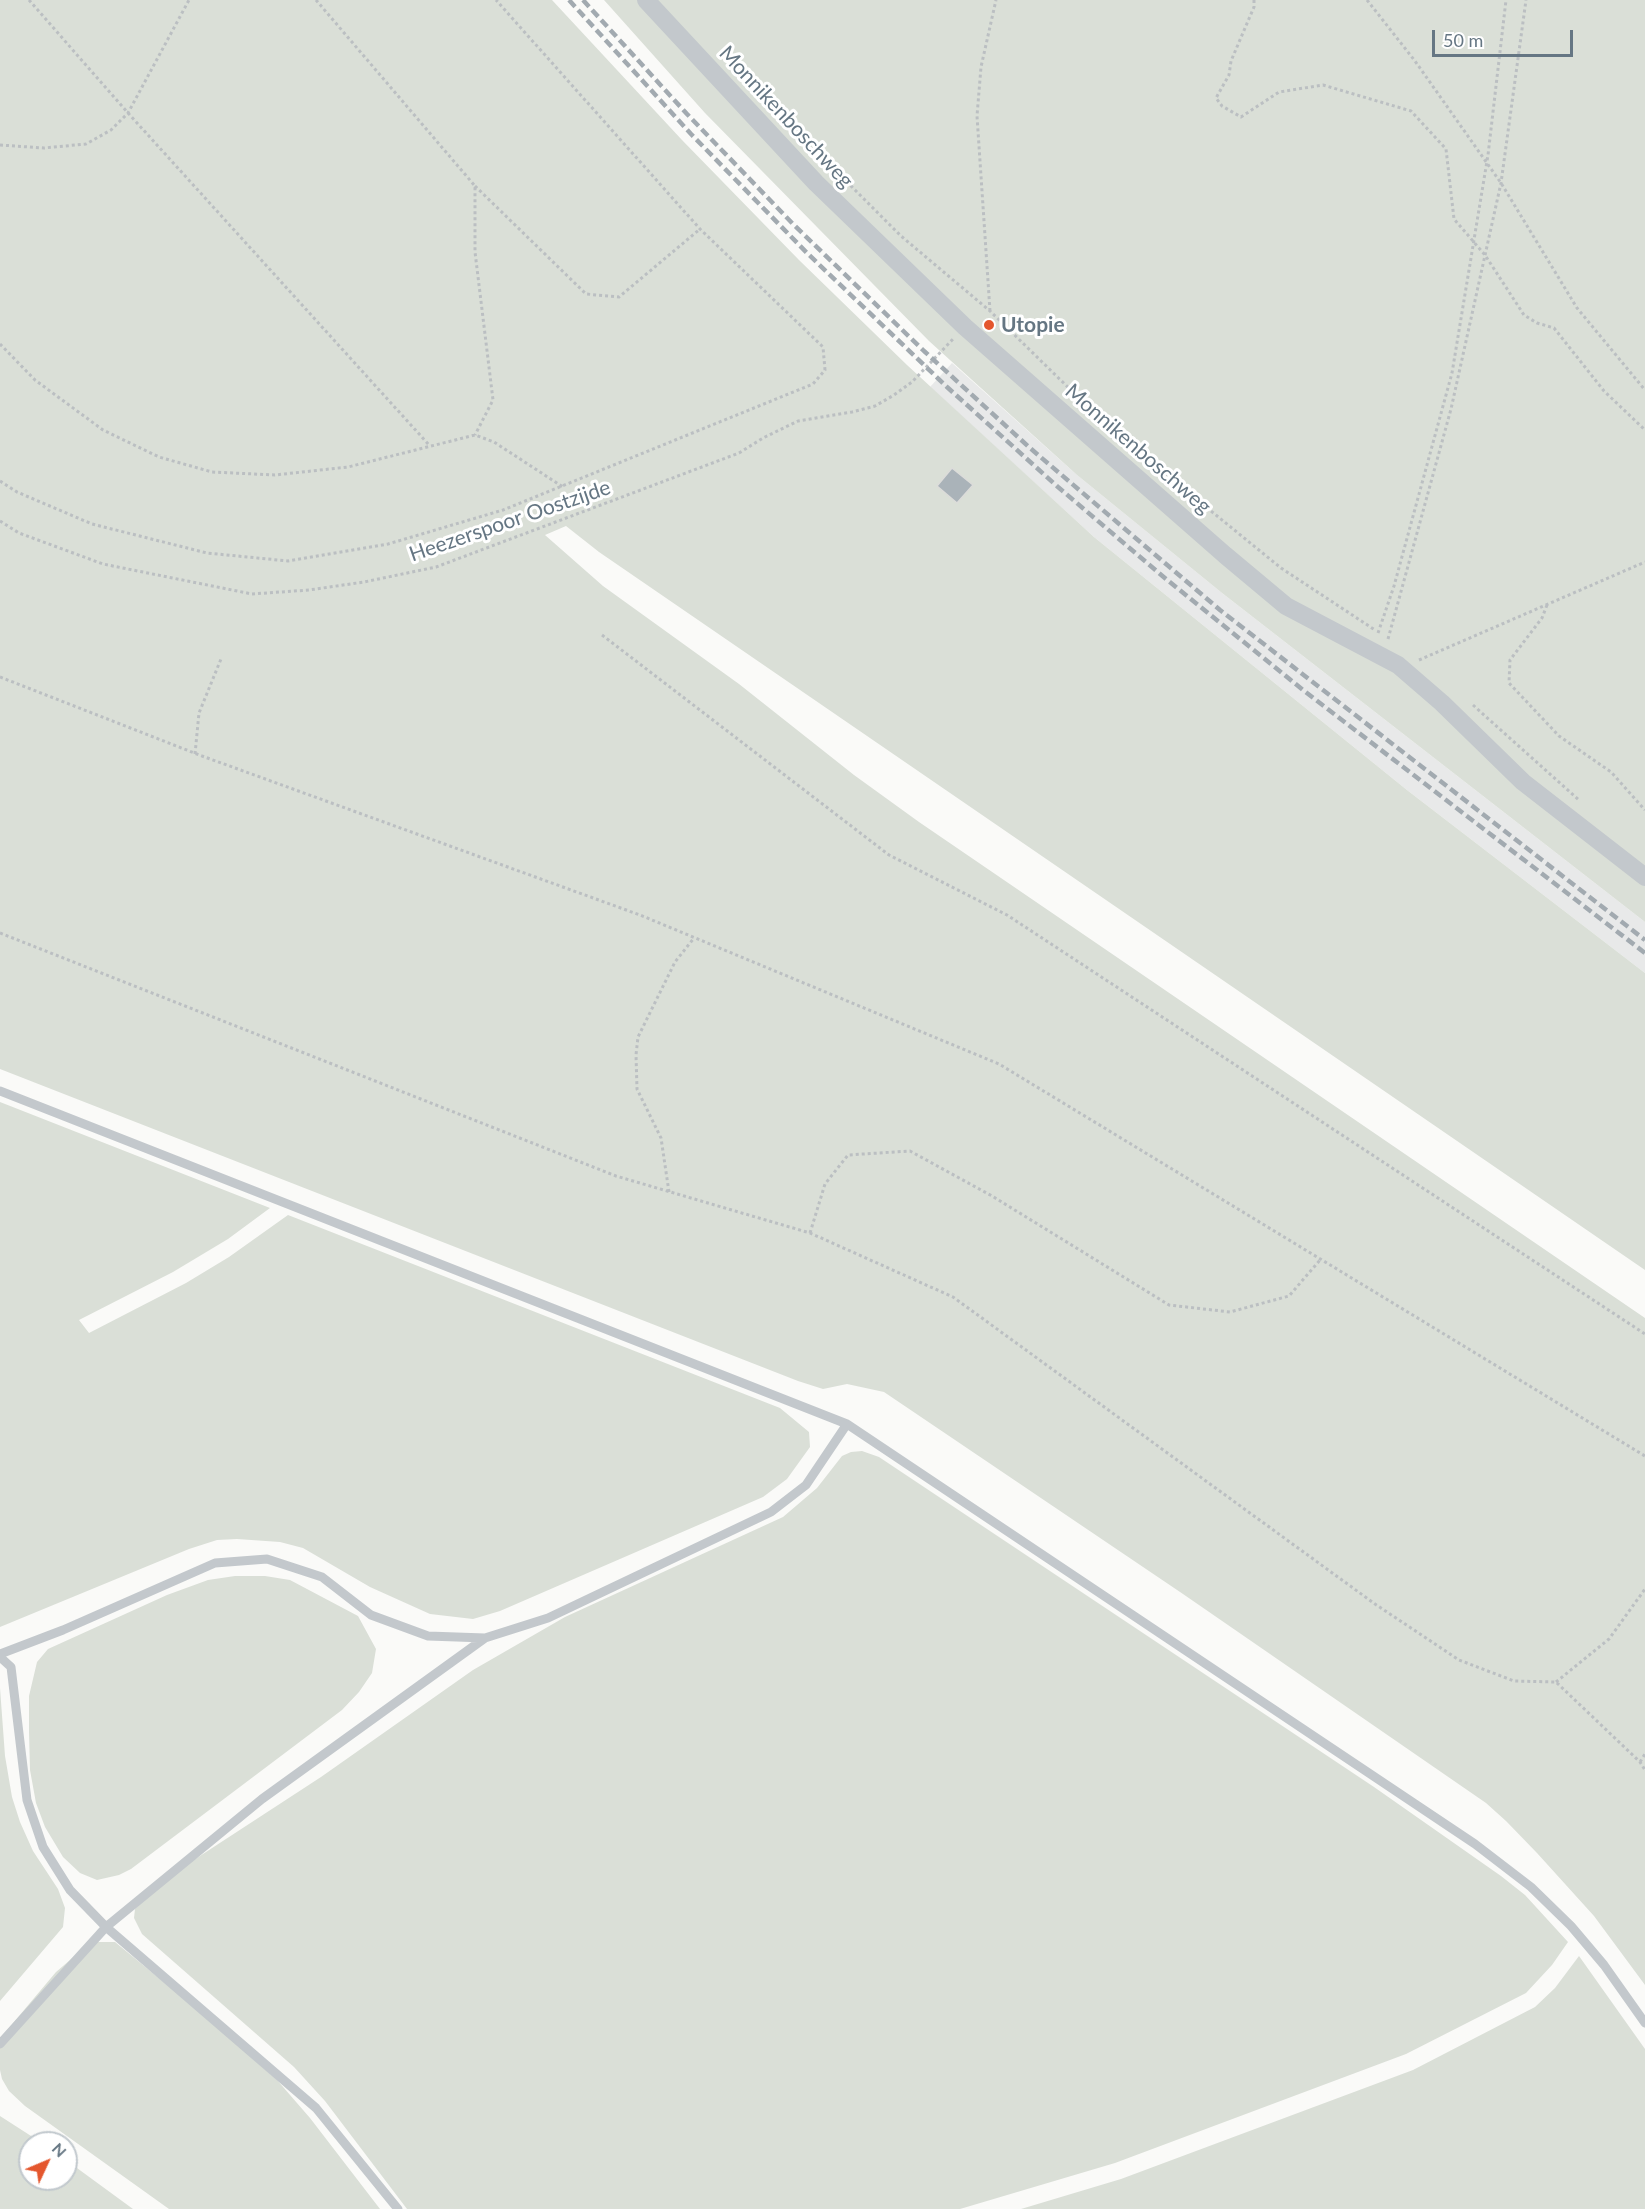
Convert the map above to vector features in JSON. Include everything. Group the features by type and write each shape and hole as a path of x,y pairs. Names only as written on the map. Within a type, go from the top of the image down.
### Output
{"street":[{"name":"Monnikenboschweg","path":"646,0 816,183 965,327 1224,555 1286,606 1398,665 1442,703 1523,783 1645,877"}],"lane":[{"path":"0,1091 847,1424 1475,1844 1531,1887 1571,1926 1604,1965 1645,2024"},
{"path":"0,2044 106,1927 262,1799 485,1638 548,1618 771,1512 806,1485 847,1424"},
{"path":"398,2209 316,2108 106,1927 70,1890 43,1846 27,1800 11,1667 0,1656 215,1563 267,1559 322,1577 370,1615 428,1636 485,1638"}],"path":[{"path":"29,0 128,113 430,446"},
{"path":"0,145 44,148 86,144 111,130 128,113 189,0"},
{"path":"316,0 475,186 586,294 619,297 700,229"},
{"path":"0,481 17,492 92,524 207,553 288,561 388,544 503,510 813,384 825,370 823,347 700,229 496,0"},
{"path":"990,311 977,116 981,67 996,0"},
{"path":"1254,0 1254,7 1231,61 1229,75 1216,98 1222,106 1241,117 1279,92 1323,85 1411,111 1446,149 1454,219 1485,255 1524,315 1537,323 1554,328 1604,391 1645,430"},
{"path":"1367,0 1415,61 1501,183 1577,308 1645,390"},
{"path":"1371,652 1395,586 1452,373 1487,165 1506,0"},
{"path":"1395,645 1388,639 1451,409 1501,183 1526,0"},
{"path":"780,115 901,236 990,311 1081,400 1168,476 1281,568 1378,632"},
{"path":"475,186 475,252 493,400 475,435"},
{"name":"Heezerspoor Oostzijde","path":"0,521 19,533 103,564 252,594 309,590 363,582 436,567 739,453 798,421 875,406 912,382 965,327"},
{"path":"0,344 35,380 103,430 159,457 212,472 275,475 348,467 475,435 494,442 563,487"},
{"path":"1426,668 1417,661 1645,562"},
{"path":"1547,605 1542,618 1510,660 1509,683 1558,736 1611,772 1645,810"},
{"path":"602,635 889,855 1007,915 1645,1334"},
{"path":"195,754 199,713 221,659"},
{"path":"0,677 195,754 640,915 999,1064 1645,1456"},
{"path":"1470,703 1537,760 1580,801"},
{"path":"0,933 616,1176 810,1233 953,1297 1375,1604 1459,1660 1514,1681 1556,1682 1609,1639 1645,1589"},
{"path":"669,1192 661,1138 638,1089 636,1055 638,1037 675,962 694,938"},
{"path":"810,1233 825,1184 848,1155 910,1151 992,1196 1169,1305 1230,1312 1289,1296 1321,1259"},
{"path":"1556,1682 1640,1762 1645,1770"},
{"path":"1640,1762 1645,1754"}],"shaded area":[{"path":"0,0 552,0 682,140 799,260 907,365 1094,537 1407,790 1645,973 1645,1270 599,552 566,526 545,535 603,586 739,684 854,775 919,822 1645,1318 1645,1985 1594,1916 1537,1853 1486,1803 884,1392 847,1384 823,1389 798,1381 0,1069"},
{"path":"604,0 1645,0 1645,922 1222,593 1077,475 929,341 705,113"},
{"path":"952,363 1077,475 1222,593 1645,922 1645,973 1407,790 1094,537 930,387"},
{"path":"0,1102 270,1208 228,1239 173,1272 79,1320 89,1333 186,1283 229,1257 288,1215 780,1408 809,1432 810,1447 787,1479 763,1497 500,1611 473,1619 430,1614 370,1587 303,1548 280,1542 237,1539 217,1540 189,1549 0,1627"},
{"path":"862,1451 879,1457 1374,1787 1525,1895 1568,1942 1552,1965 1526,1993 1406,2054 1115,2163 960,2209 407,2209 325,2101 294,2067 142,1934 134,1918 135,1909 160,1882 321,1777 473,1670 565,1617 783,1517 817,1488 842,1456"},
{"path":"235,1576 265,1576 290,1580 358,1616 376,1649 372,1673 359,1692 342,1710 131,1869 119,1875 97,1880 80,1873 63,1857 45,1827 36,1803 30,1770 29,1696 37,1662 48,1649 167,1595 208,1580"},
{"path":"0,1688 5,1756 12,1797 33,1851 58,1889 65,1908 63,1927 0,2001"},
{"path":"91,1942 115,1942 277,2080 310,2118 380,2209 169,2209 78,2144 78,2131 60,2131 25,2106 9,2091 2,2079 0,2045 3,2035 56,1972"},
{"path":"1579,1956 1645,2049 1645,2209 1021,2209 1121,2179 1413,2070 1535,2007 1555,1988"},
{"path":"0,2116 23,2131 18,2131 18,2191 78,2191 78,2169 133,2209 0,2209"}],"building":[{"path":"952,468 973,485 957,503 937,486"}],"railway":[{"path":"569,0 691,134 807,253 947,387 1058,487 1166,579 1303,690 1645,953"},
{"path":"583,0 687,114 793,224 924,351 1030,448 1220,610 1645,940"}],"place":[{"name":"Utopie","path":"989,325"}]}
